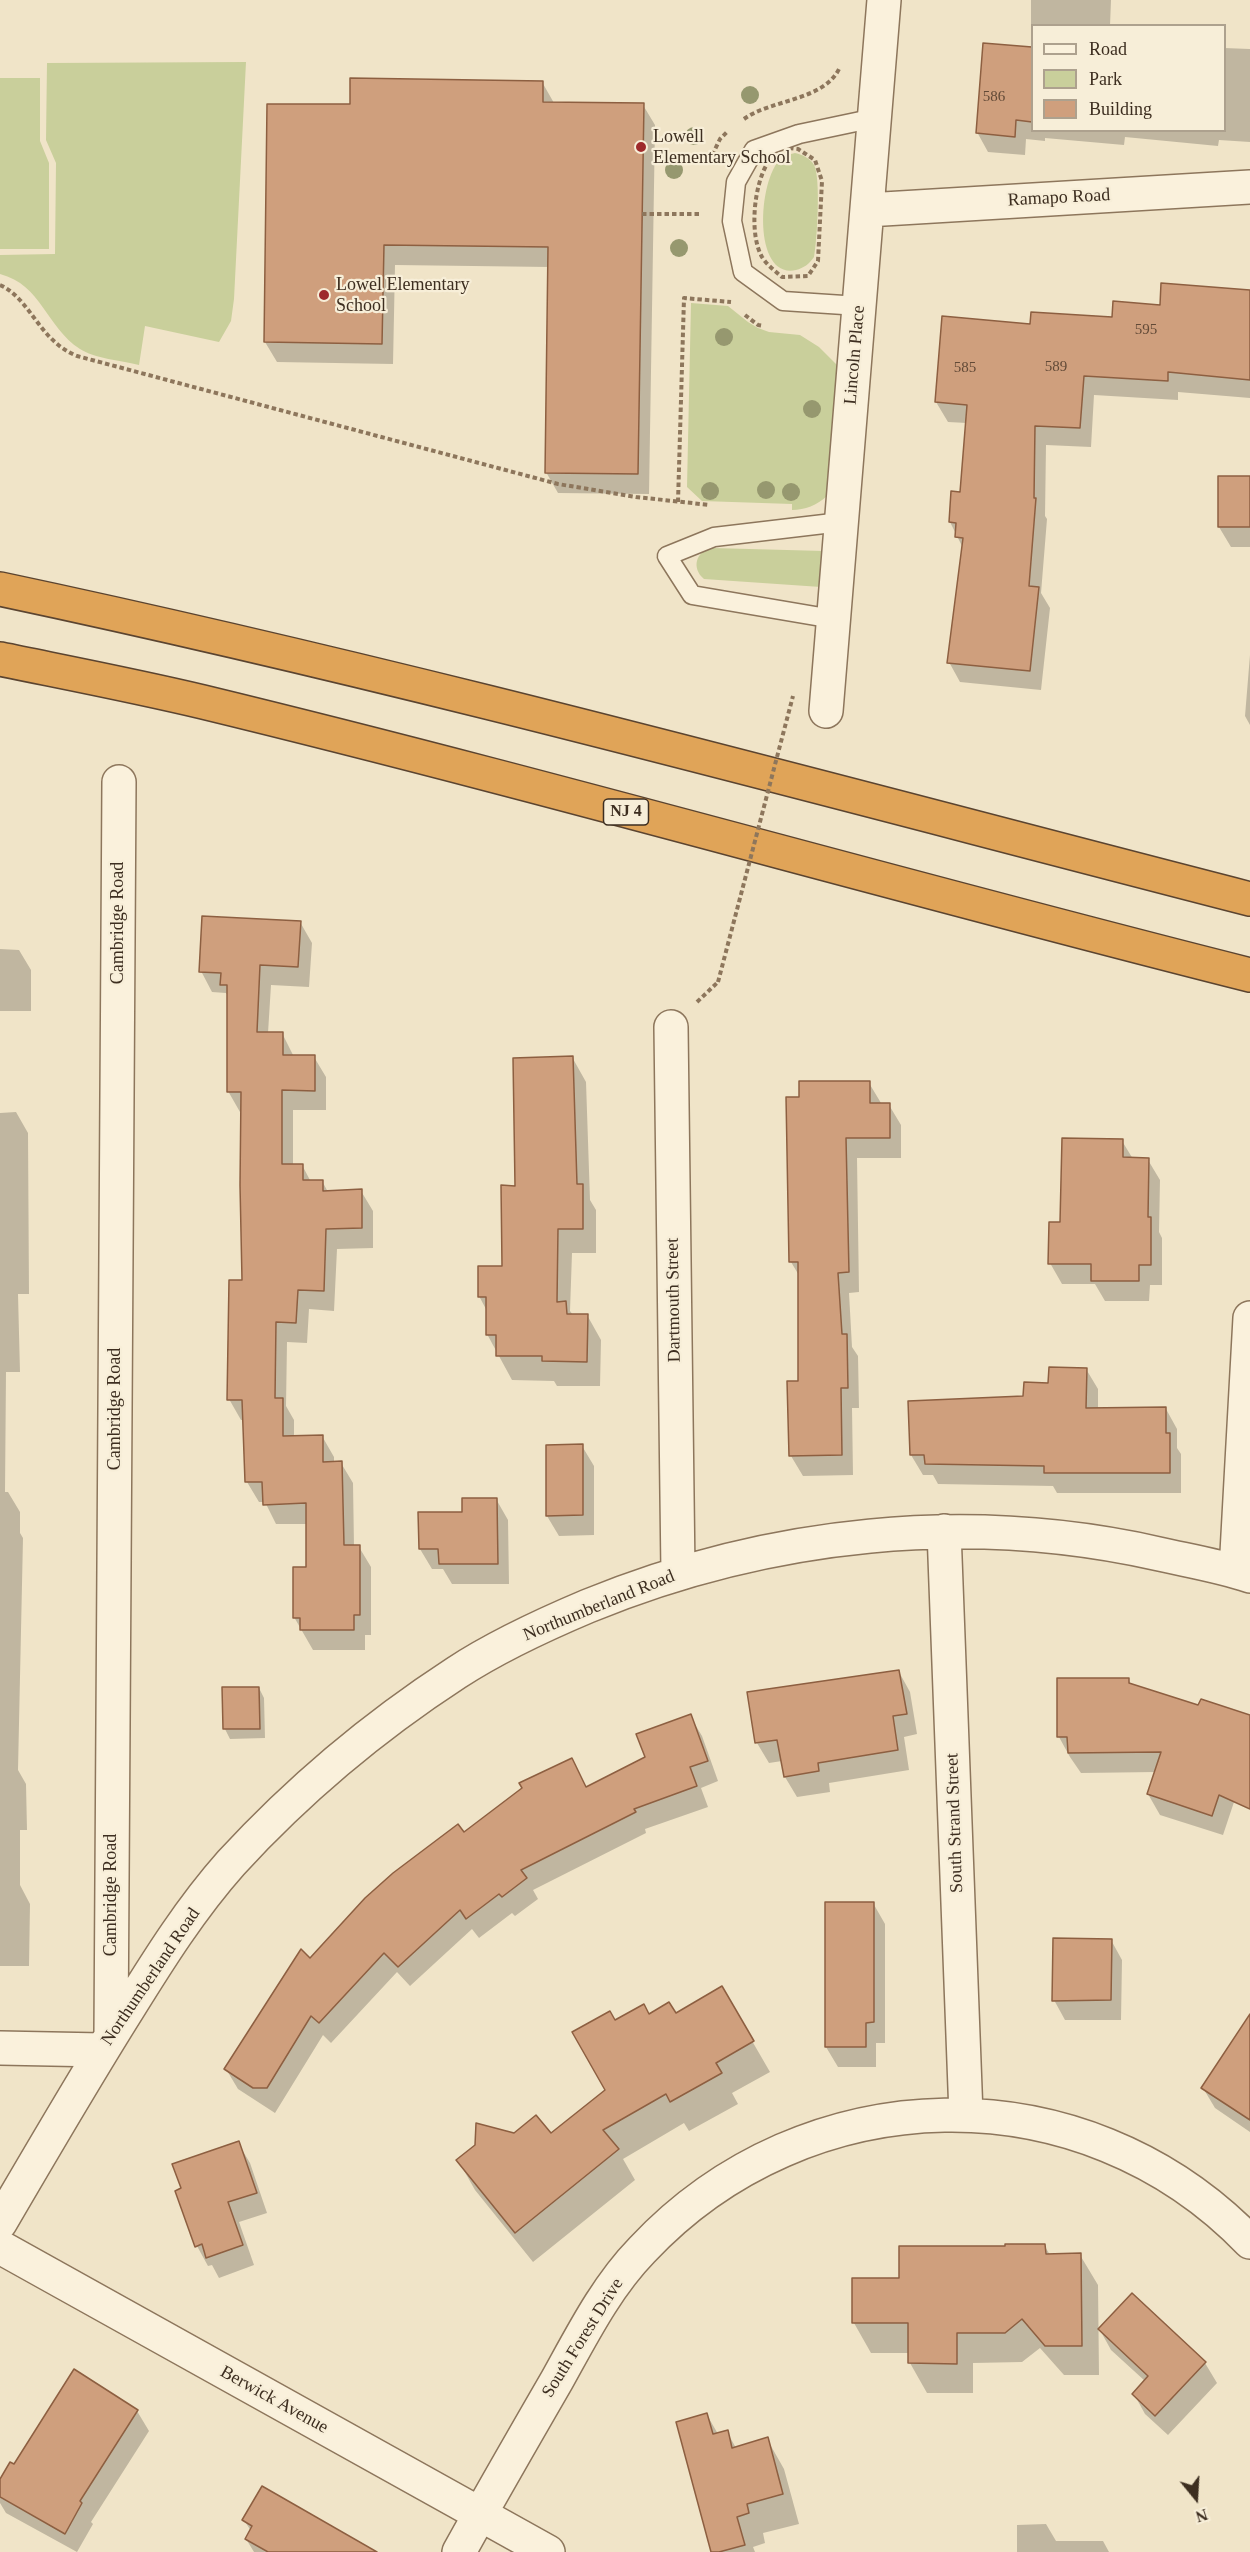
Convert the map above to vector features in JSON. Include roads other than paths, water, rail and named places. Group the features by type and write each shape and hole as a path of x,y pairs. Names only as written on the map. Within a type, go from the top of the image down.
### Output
{"highway":[{"path":"0,589 164,624 455,693 1250,899"},
{"name":"NJ 4","path":"0,659 199,701 419,756 1052,925 1250,975"}],"street":[{"name":"Lincoln Place","path":"826,711 884,0"},
{"name":"Ramapo Road","path":"867,210 1250,187"},
{"name":"Cambridge Road","path":"106,2043 119,782"},
{"name":"Dartmouth Street","path":"671,1027 678,1573"},
{"path":"1243,1574 1250,1318"},
{"name":"Northumberland Road","path":"0,2223 106,2043 167,1946 229,1866 299,1793 376,1728 459,1671 548,1623 641,1584 678,1573 771,1550 871,1534 944,1531 1022,1533 1106,1542 1243,1574"},
{"name":"South Strand Street","path":"944,1531 966,2115"},
{"path":"0,2048 106,2043"},
{"name":"South Forest Drive","path":"459,2552 602,2301 641,2250 683,2211 737,2172 789,2147 852,2126 909,2116 966,2115 1054,2127 1110,2146 1168,2175 1227,2218 1250,2242"},
{"name":"Berwick Avenue","path":"0,2247 548,2552"}],"lane":[{"path":"859,306 783,301 743,272 732,221 736,182 754,150 799,134 874,118"},
{"path":"833,619 692,595 667,556 714,537 842,522"}],"place":[{"name":"Lowell Elementary School","path":"641,147"},
{"name":"Lowel Elementary School","path":"324,295"}]}
